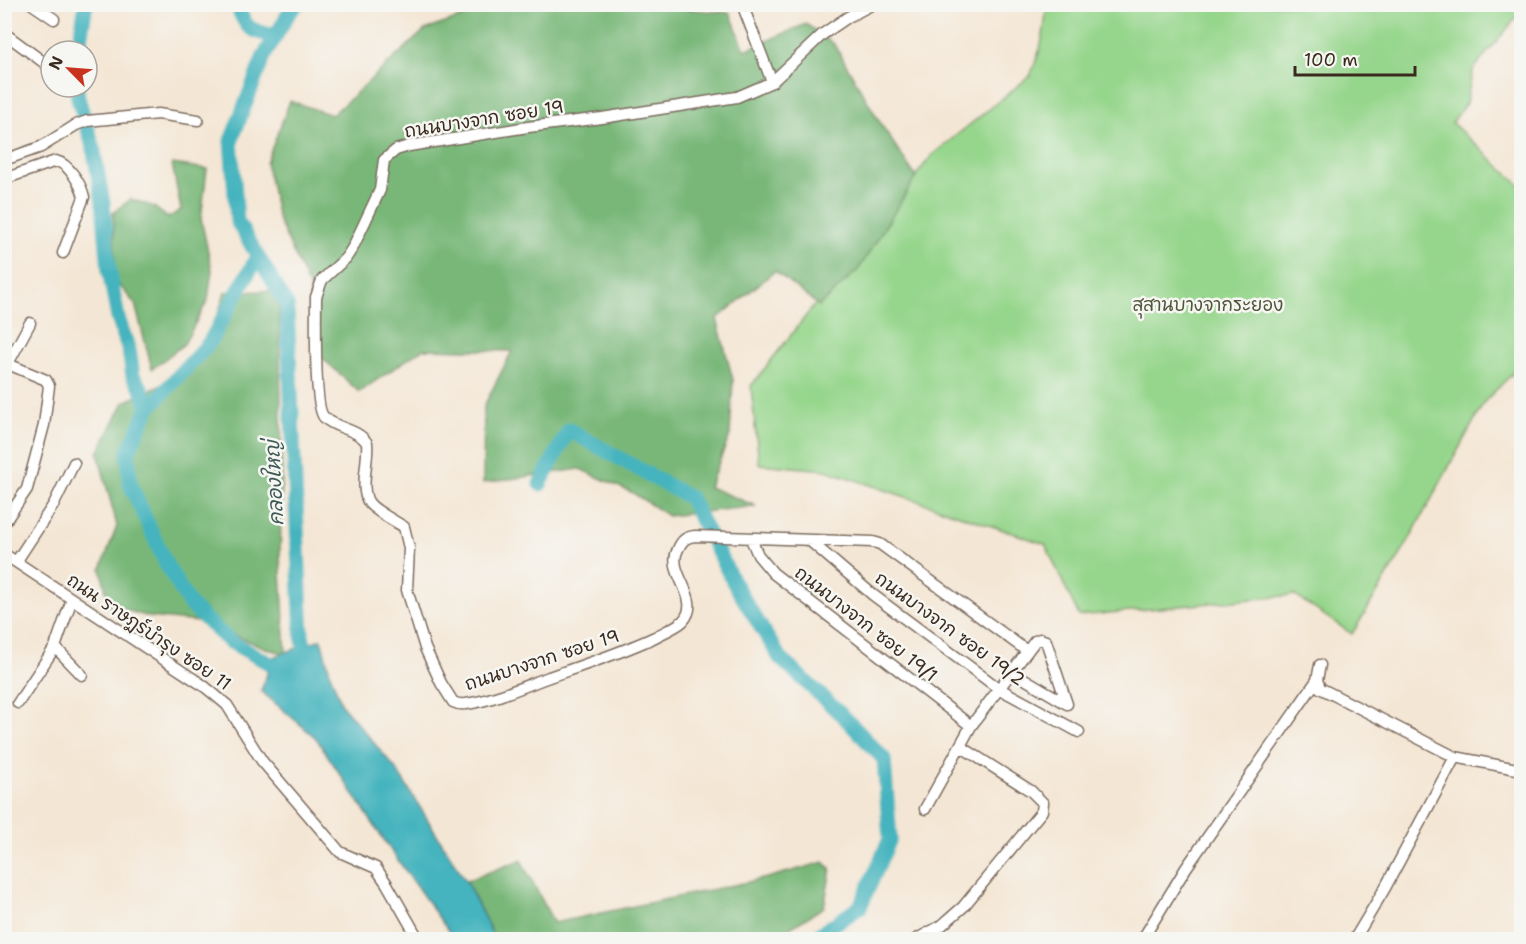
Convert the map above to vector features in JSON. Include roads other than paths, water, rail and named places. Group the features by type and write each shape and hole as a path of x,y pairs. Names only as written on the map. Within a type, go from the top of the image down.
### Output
{"street":[{"path":"32,4 54,19"},
{"path":"742,4 772,82 823,34 873,4"},
{"path":"4,33 39,59"},
{"name":"ถนนบางจาก ซอย 19","path":"772,82 736,97 528,127 396,150 384,160 380,190 353,247 343,262 322,280 316,297 317,394 321,414 326,419 356,433 367,443 368,458 364,489 369,503 404,527 409,548 406,590 425,648 441,684 453,702 465,704 491,698 629,649 676,626 687,615 690,605 676,571 675,556 682,542 687,537 695,536 873,542 886,546 1027,651"},
{"path":"4,160 41,147 76,125 87,121 158,114 198,120"},
{"path":"4,179 56,161 63,163 74,177 84,197 63,253"},
{"path":"4,523 27,489 44,425 50,386 46,380 6,367 30,323"},
{"path":"16,562 54,504 74,464"},
{"name":"ถนนบางจาก ซอย 19/1","path":"751,539 758,555 773,573 971,726"},
{"name":"ถนนบางจาก ซอย 19/2","path":"810,541 873,595 998,688 1079,732"},
{"name":"ถนน ราษฎร์บำรุง ซอย 11","path":"4,554 204,686 227,705 262,760 340,852 376,868 419,939"},
{"path":"18,703 55,647 72,599"},
{"path":"925,809 971,726 998,688 1011,671 1035,641 1040,639 1046,641 1067,704 1011,671"},
{"path":"55,647 82,675"},
{"path":"1142,939 1186,868 1317,680 1320,665"},
{"path":"1317,680 1320,688 1455,757 1521,770"},
{"path":"915,939 941,926 963,908 1042,811 1043,803 1031,791 960,746"},
{"path":"1354,939 1385,888 1455,757"}],"water":[{"path":"321,639 342,705 396,769 466,881 495,939 454,939 390,849 316,738 261,691 273,657"}],"waterway":[{"path":"80,39 86,4"},
{"path":"237,4 243,19 250,28 260,33 276,36"},
{"name":"คลองใหญ่","path":"297,4 289,13 264,56 231,141 237,221 287,305 302,636 308,663"},
{"path":"78,99 93,146 103,203 109,270 118,318 129,350 133,376 142,389 148,409"},
{"path":"258,256 209,343 148,409 128,452 130,484 166,564 190,605 229,641 287,675"},
{"path":"540,484 569,430 690,498 734,583 780,658 844,717 884,759 890,839 860,907 811,940"}],"park label":[{"name":"สุสานบางจากระยอง","path":"1208,305"}]}
